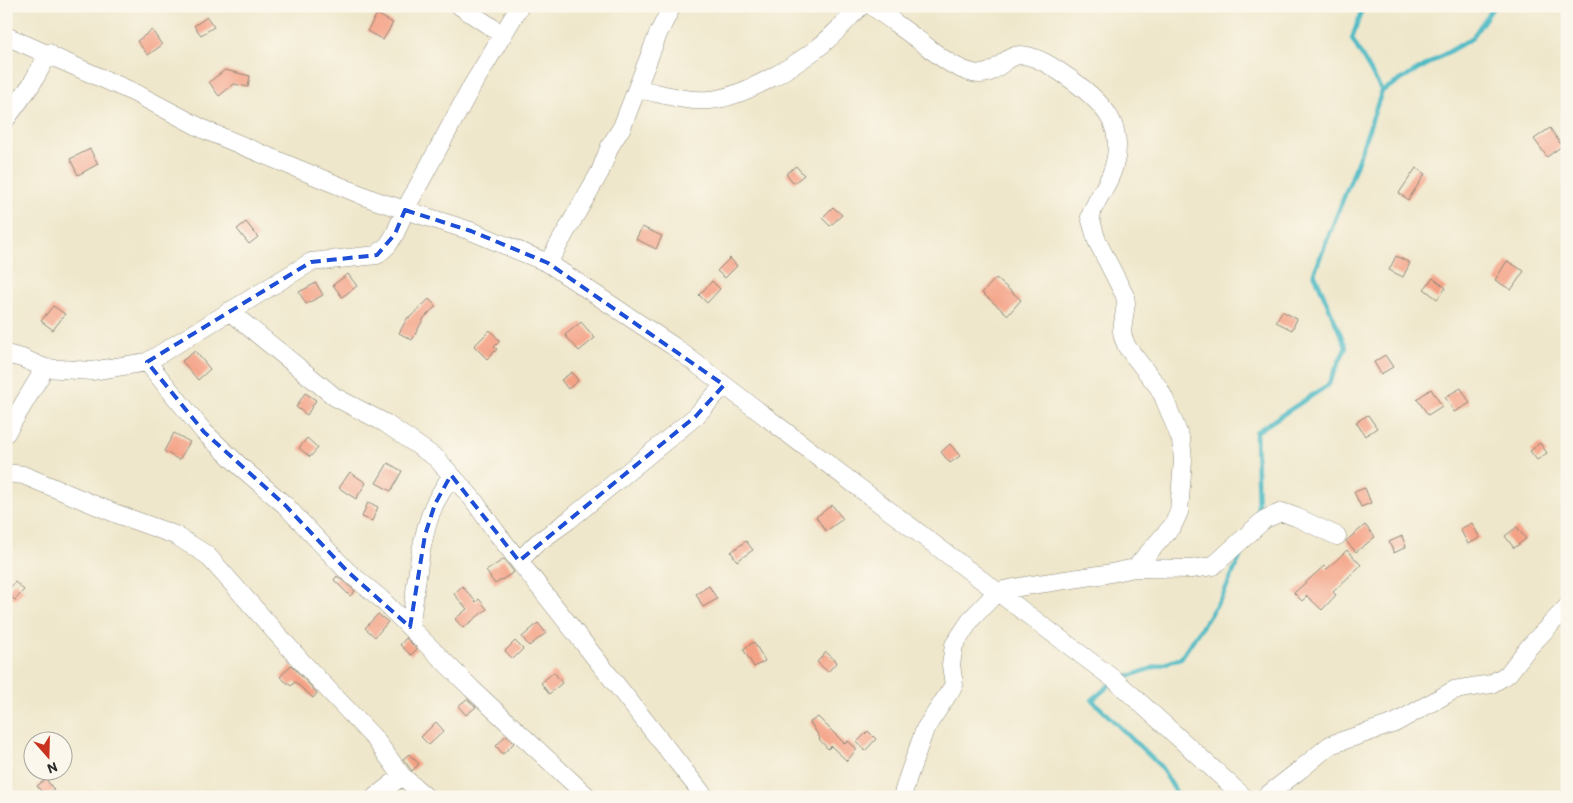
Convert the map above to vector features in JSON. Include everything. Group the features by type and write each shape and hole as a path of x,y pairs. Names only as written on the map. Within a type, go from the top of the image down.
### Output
{"street":[{"path":"460,6 503,36"},
{"path":"6,354 22,358 45,368 92,370 147,362 311,262 378,255 395,234 472,86 520,6"},
{"path":"548,263 600,172 610,146 622,127 658,34 672,6"},
{"path":"637,89 684,100 709,100 734,96 783,70 819,47 861,6"},
{"path":"872,6 954,67 975,74 986,74 994,71 1016,56 1024,55 1037,59 1060,72 1079,86 1098,101 1110,116 1116,134 1116,155 1113,169 1090,217 1097,241 1125,296 1126,304 1122,331 1127,347 1159,388 1181,440 1182,460 1179,512 1173,525 1134,568"},
{"path":"6,36 49,53 134,92 214,133 374,200 472,231 548,263 674,346 879,504 1115,680 1244,797"},
{"path":"6,119 31,85 49,53"},
{"path":"229,311 335,397 385,423 436,458 472,498 705,797"},
{"path":"147,362 204,432 241,467 285,504 347,571 380,598 472,689 588,797"},
{"path":"6,433 45,368"},
{"path":"519,560 696,416 724,385"},
{"path":"6,473 23,475 99,507 175,535 206,555 290,649 375,739 402,776 426,797"},
{"path":"410,627 418,566 425,535 434,504 451,475"},
{"path":"904,795 908,777 926,729 954,684 951,665 954,645 972,618 998,591 1134,568 1191,569 1213,566 1265,519 1282,512 1337,536"},
{"path":"1264,797 1330,745 1395,723 1454,690 1492,684 1508,674 1529,647 1567,607"},
{"path":"375,797 402,776"}],"highlighted area":[{"path":"405,210 471,231 548,263 724,385 696,416 519,561 451,475 435,504 425,535 410,627 347,571 285,505 204,432 147,362 311,262 377,255 395,234"}],"building":[{"path":"377,14 393,23 383,40 367,31"},
{"path":"207,17 214,27 201,35 194,26"},
{"path":"152,30 162,45 148,55 137,41"},
{"path":"225,70 250,76 248,87 234,84 219,96 209,82"},
{"path":"1550,128 1562,146 1547,157 1534,139"},
{"path":"90,149 98,164 78,175 70,159"},
{"path":"796,166 804,175 794,183 786,174"},
{"path":"1416,168 1425,174 1408,200 1399,193"},
{"path":"833,207 842,215 830,226 822,218"},
{"path":"246,222 258,237 249,244 237,229"},
{"path":"642,227 662,236 656,249 636,239"},
{"path":"1396,256 1410,263 1403,277 1389,270"},
{"path":"730,258 737,266 725,278 717,271"},
{"path":"1507,261 1524,271 1511,290 1495,280"},
{"path":"348,274 357,286 342,297 333,285"},
{"path":"996,278 1021,300 1008,315 982,293"},
{"path":"1433,278 1446,288 1437,299 1424,289"},
{"path":"712,281 720,289 707,303 699,295"},
{"path":"316,283 323,295 306,304 299,292"},
{"path":"429,299 436,306 424,318 412,340 399,333 408,317"},
{"path":"53,306 65,314 53,330 41,321"},
{"path":"1282,311 1297,319 1292,330 1276,322"},
{"path":"581,322 595,338 579,351 565,335"},
{"path":"490,330 500,341 494,347 497,349 487,359 474,346"},
{"path":"195,351 210,369 198,380 182,361"},
{"path":"1385,355 1393,367 1381,374 1374,362"},
{"path":"572,372 578,381 568,389 561,380"},
{"path":"1461,388 1470,403 1454,412 1445,397"},
{"path":"1431,389 1442,406 1428,415 1417,399"},
{"path":"305,393 316,400 307,415 296,407"},
{"path":"1368,415 1377,428 1365,436 1356,422"},
{"path":"174,433 190,442 179,460 164,451"},
{"path":"307,438 318,448 310,457 299,448"},
{"path":"1540,443 1547,453 1537,460 1530,451"},
{"path":"950,444 960,456 950,463 941,452"},
{"path":"388,463 402,471 391,491 376,483"},
{"path":"350,472 366,483 356,499 339,488"},
{"path":"1365,488 1371,503 1361,507 1354,492"},
{"path":"368,502 378,507 372,521 362,517"},
{"path":"832,505 843,519 826,531 816,517"},
{"path":"1472,523 1480,538 1468,544 1460,529"},
{"path":"1365,525 1375,537 1356,552 1346,541"},
{"path":"1517,527 1526,539 1514,548 1505,536"},
{"path":"1402,536 1406,547 1394,553 1389,542"},
{"path":"746,541 753,550 737,561 731,552"},
{"path":"1347,550 1361,565 1333,592 1336,595 1322,610 1307,596 1302,601 1294,593 1324,566 1327,569"},
{"path":"504,559 514,572 495,584 486,571"},
{"path":"337,576 355,591 350,596 334,580"},
{"path":"15,582 24,590 15,600 6,592"},
{"path":"462,586 476,602 479,599 487,609 463,628 455,619 467,609 454,594"},
{"path":"709,586 717,599 703,607 696,594"},
{"path":"378,614 388,622 375,637 365,628"},
{"path":"538,623 546,633 529,646 522,637"},
{"path":"406,638 417,649 411,655 400,645"},
{"path":"515,641 523,649 513,659 505,651"},
{"path":"754,642 765,661 754,667 743,649"},
{"path":"826,652 837,662 828,672 817,662"},
{"path":"291,665 317,693 313,698 295,682 291,686 280,677"},
{"path":"554,672 562,683 549,694 541,683"},
{"path":"467,699 476,707 466,715 458,706"},
{"path":"818,717 845,744 848,741 857,749 847,761 831,746 828,749 819,739 810,722"},
{"path":"436,722 444,731 429,745 421,737"},
{"path":"868,731 876,739 865,751 857,742"},
{"path":"506,735 514,743 503,754 496,746"},
{"path":"409,754 419,764 412,771 403,759"},
{"path":"47,780 54,790 45,796 37,786"}],"waterway":[{"path":"1363,6 1352,39 1382,91"},
{"path":"1258,517 1256,432 1328,385 1346,347 1314,273 1353,174 1382,91 1472,38 1494,6"},
{"path":"1121,679 1181,658 1223,595 1245,546"},
{"path":"1112,683 1092,700 1161,767 1179,797"}]}
